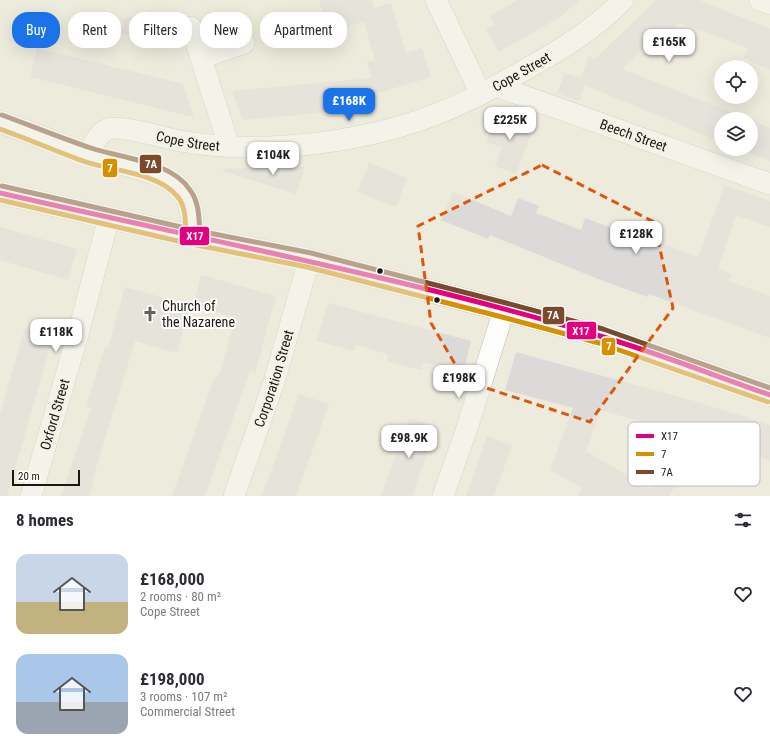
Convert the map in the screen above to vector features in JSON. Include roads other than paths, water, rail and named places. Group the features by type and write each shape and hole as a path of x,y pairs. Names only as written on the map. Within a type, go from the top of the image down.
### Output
{"main road":[{"path":"0,122 90,155 133,166 166,179 184,192 189,200 193,237"},
{"path":"0,192 193,237 308,260 504,310 601,336 770,396"}],"street":[{"path":"436,0 488,90"},
{"name":"Cope Street","path":"90,155 94,143 101,134 110,128 180,141 229,146 271,147 362,137 438,114 488,90 576,39 623,0"},
{"path":"760,0 770,4"},
{"path":"192,30 229,146"},
{"path":"201,58 232,48"},
{"name":"Beech Street","path":"488,90 770,184"},
{"name":"Oxford Street","path":"31,496 78,334 109,217"},
{"name":"Corporation Street","path":"234,496 274,382 308,260"},
{"path":"443,496 467,428 504,310"}],"place":[{"name":"Church of the Nazarene","path":"150,314"}]}
